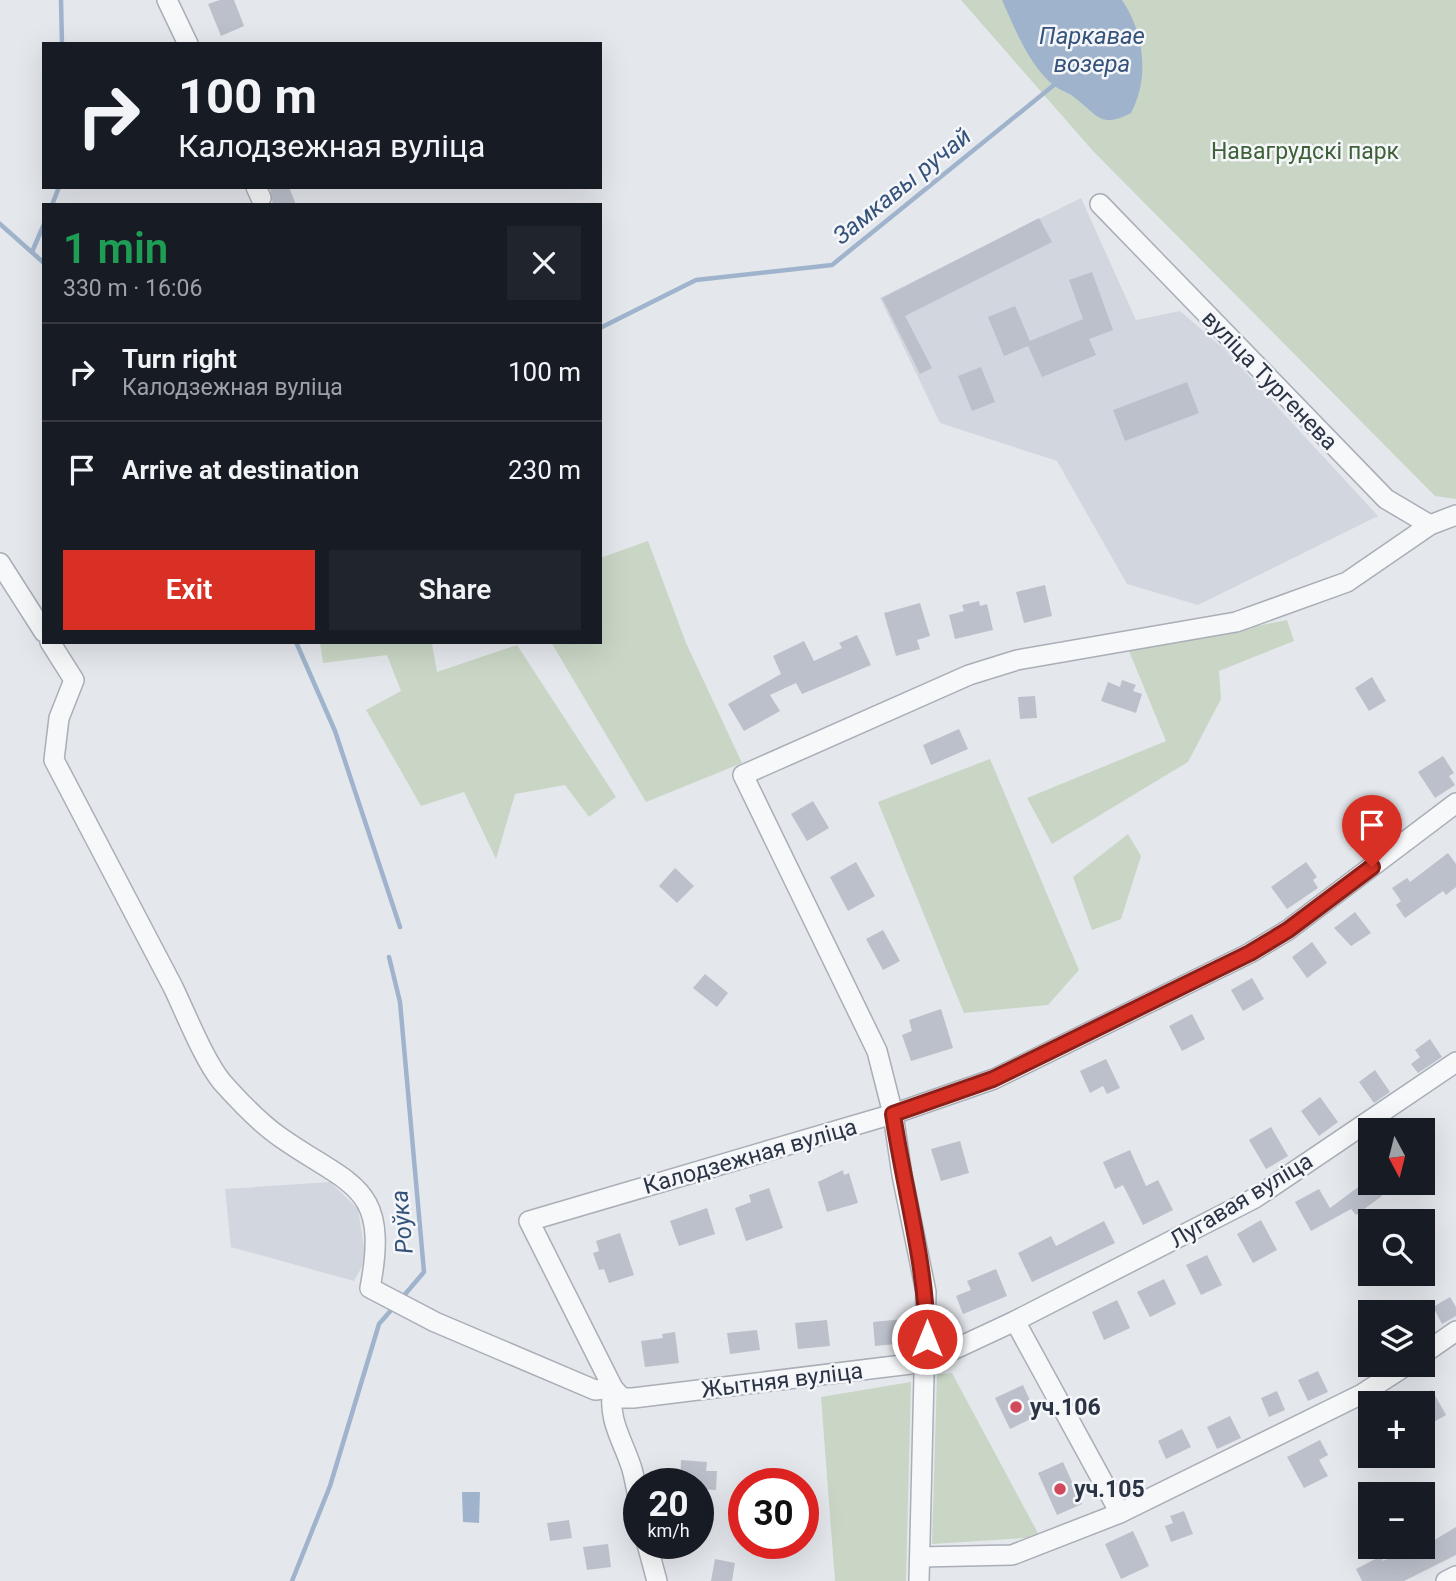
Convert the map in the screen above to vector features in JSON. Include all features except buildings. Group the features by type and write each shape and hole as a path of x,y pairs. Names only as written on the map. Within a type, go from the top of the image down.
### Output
{"street":[{"path":"167,0 187,42"},
{"name":"вуліца Тургенева","path":"1100,204 1386,499 1430,525"},
{"path":"919,1581 927,1362 926,1292 902,1175 893,1114 877,1051 743,775 969,676 1017,660 1236,621 1347,582 1430,525 1456,515"},
{"path":"0,563 42,629"},
{"name":"Жытняя вуліца","path":"51,644 74,680 59,718 54,760 221,1080 278,1136 331,1167 362,1195 370,1209 374,1249 370,1288 435,1322 595,1390 613,1388 622,1398 927,1362 1015,1321"},
{"name":"Калодзежная вуліца","path":"613,1388 529,1220 893,1114 993,1079 1250,953 1288,930 1456,803"},
{"name":"Лугавая вуліца","path":"1015,1321 1255,1198 1456,1062"},
{"path":"1015,1321 1120,1513"},
{"path":"1435,1346 1456,1331"},
{"path":"920,1557 1012,1555 1120,1513 1362,1394 1388,1377"},
{"path":"613,1388 612,1423 632,1468"},
{"path":"652,1559 657,1581"},
{"path":"1446,1581 1456,1576"}],"shaded area":[{"path":"1081,198 1136,320 1180,311 1224,349 1378,516 1198,605 1127,584 1057,461 940,423 880,298"},
{"path":"330,1182 358,1209 366,1259 354,1281 231,1247 225,1189"}],"green space":[{"name":"Навагрудскі парк","path":"961,0 1456,0 1456,499 1435,496 1093,151"},
{"path":"648,541 686,643 742,763 646,802 552,644 602,644 602,557"},
{"path":"1287,620 1294,641 1219,671 1221,699 1188,762 1052,844 1027,798 1166,741 1129,651"},
{"path":"320,644 432,644 437,672 517,645 616,797 589,817 565,785 515,794 496,859 464,792 421,806 366,710 401,691 387,655 323,663"},
{"path":"990,759 1079,970 1048,1005 964,1013 878,802"},
{"path":"1128,834 1141,856 1121,919 1092,930 1073,877"},
{"path":"952,1373 1040,1537 932,1544 937,1374"},
{"path":"911,1382 906,1581 835,1581 821,1397"}],"water":[{"name":"Паркавае возера","path":"1002,0 1122,0 1135,26 1142,55 1141,85 1131,113 1112,120 1100,118 1073,96 1056,87 1038,69 1024,47"},
{"path":"462,1492 480,1492 479,1523 463,1522"}],"waterway":[{"path":"61,0 62,42"},
{"name":"Замкавы ручай","path":"602,327 696,280 832,265 1054,85 1055,81"},
{"path":"53,203 58,189"},
{"name":"Роўка","path":"0,224 42,261"},
{"path":"32,252 42,229"},
{"name":"Роўка","path":"297,644 335,731 400,927"},
{"name":"Роўка","path":"389,957 400,1002 424,1272 401,1299"},
{"name":"Роўка","path":"292,1581 330,1486 379,1324 393,1308"}],"place":[{"name":"уч.106","path":"1016,1407"},
{"name":"уч.105","path":"1060,1489"}],"route":[{"path":"927,1339 926,1292 902,1175 893,1114 993,1079 1250,953 1288,930 1372,867"}]}
